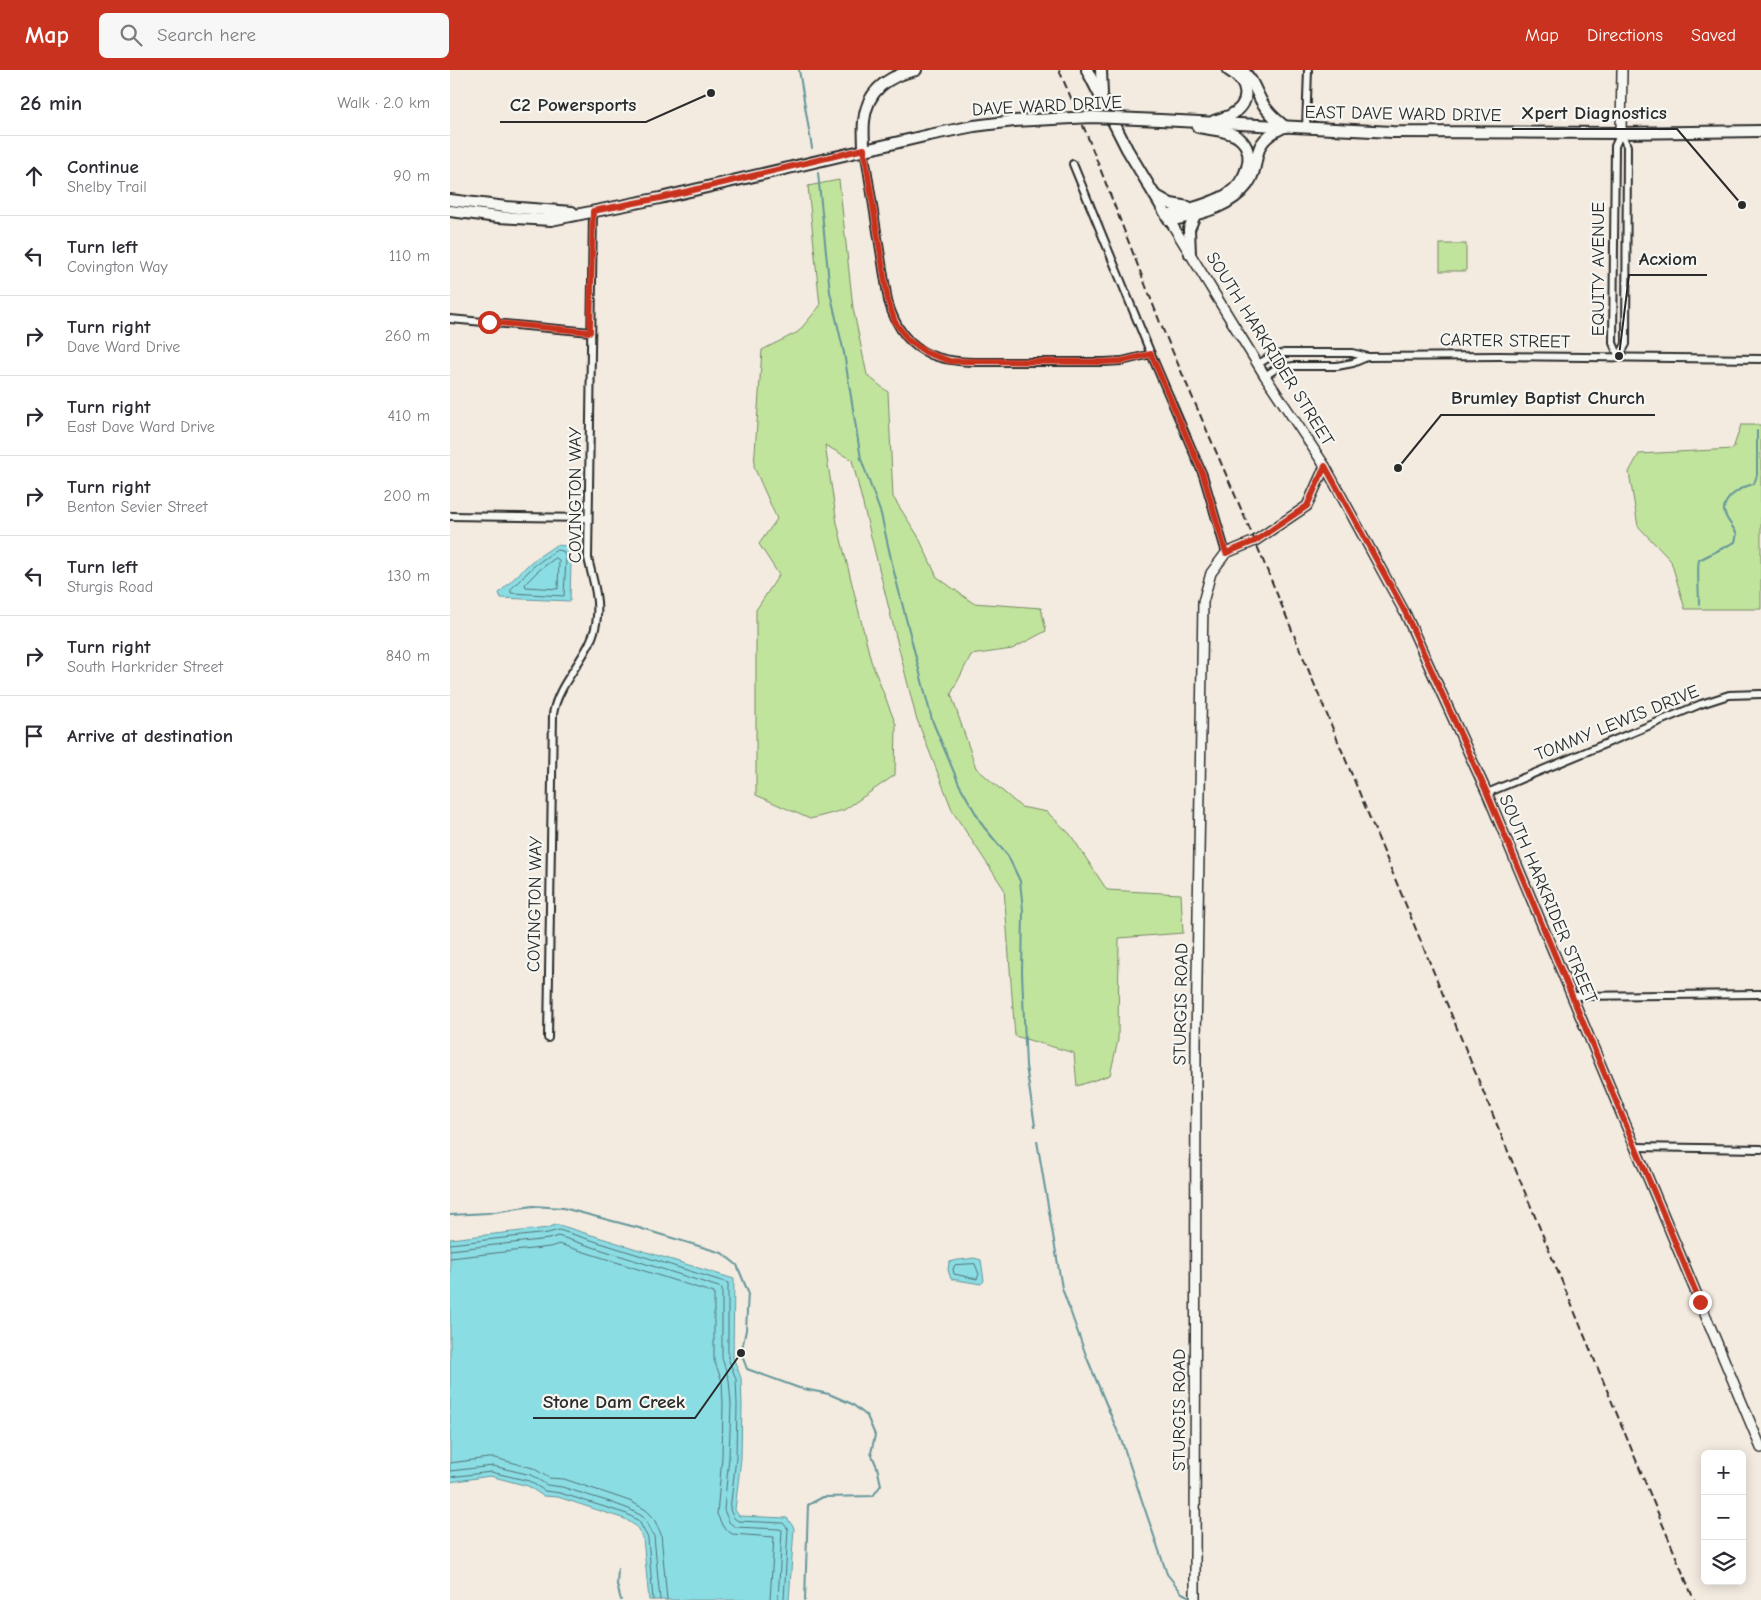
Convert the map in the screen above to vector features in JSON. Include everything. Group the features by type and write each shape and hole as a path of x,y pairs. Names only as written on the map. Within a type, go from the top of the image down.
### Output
{"main road":[{"path":"864,149 864,120 869,102 879,87 899,74 916,70"},
{"name":"SOUTH HARKRIDER STREET","path":"1087,70 1152,193 1265,376 1325,466 1405,612 1487,793 1761,1448"},
{"path":"1101,70 1103,103"},
{"path":"1210,122 1230,115 1238,109 1245,99 1246,89 1242,80 1228,70"},
{"path":"1152,193 1171,204 1193,211 1211,210 1238,195 1248,184 1260,146 1269,134 1285,127 1269,114 1255,88 1242,70"},
{"name":"EQUITY AVENUE","path":"1621,133 1622,70"},
{"name":"DAVE WARD DRIVE","path":"450,211 498,217 551,220 660,198 864,149 974,126 1014,121 1092,117 1285,127"},
{"path":"1168,219 1193,211 1229,193 1240,184 1246,171 1248,158 1245,146 1238,138 1230,134 1176,121"},
{"name":"EAST DAVE WARD DRIVE","path":"1285,127 1392,132 1621,133 1761,131"},
{"name":"DAVE WARD DRIVE","path":"450,200 580,213"},
{"path":"1190,254 1189,229 1193,211"},
{"path":"1226,553 1255,541 1307,506 1325,466"},
{"name":"STURGIS ROAD","path":"1195,1600 1196,1052 1203,602 1211,573 1226,553"}],"street":[{"path":"1306,128 1308,70"},
{"name":"EQUITY AVENUE","path":"1619,357 1626,344 1627,146 1621,133"},
{"name":"EQUITY AVENUE","path":"1619,357 1613,343 1615,146 1621,133"},
{"path":"864,149 888,301 900,330 917,347 940,359 965,362 1104,362 1122,361 1151,354"},
{"path":"1074,164 1151,354 1203,475 1226,553"},
{"name":"COVINGTON WAY","path":"548,1038 553,714 556,700 593,636 597,617 597,604 588,558 593,211"},
{"path":"450,319 590,332"},
{"name":"CARTER STREET","path":"1258,364 1270,357 1284,353 1352,353 1368,357 1761,358"},
{"name":"CARTER STREET","path":"1265,376 1277,368 1337,366 1353,363 1368,357"},
{"path":"450,516 588,518"},
{"name":"TOMMY LEWIS DRIVE","path":"1487,793 1701,704 1729,695 1761,694"},
{"path":"1572,996 1761,994"},
{"path":"1635,1147 1761,1149"}],"green space":[{"path":"839,180 853,308 867,375 888,392 893,497 918,536 937,577 973,603 1041,608 1046,631 1012,649 971,655 951,694 976,768 1021,807 1047,812 1070,834 1107,890 1181,894 1183,933 1119,938 1118,1040 1110,1075 1077,1086 1074,1053 1015,1036 1004,889 953,812 916,717 852,460 825,445 837,523 871,661 896,725 895,775 844,810 810,819 756,795 756,610 779,575 759,544 777,519 754,467 762,350 798,332 820,306 808,186"},
{"path":"1440,244 1466,244 1466,271 1440,271"},
{"path":"1741,425 1761,425 1761,609 1685,609 1671,561 1638,526 1629,472 1639,454 1733,449"}],"water":[{"path":"556,545 567,546 571,559 570,601 501,598 499,593 531,562"},
{"path":"555,1225 734,1279 733,1357 741,1378 742,1404 741,1458 735,1510 739,1516 787,1518 794,1528 789,1600 649,1600 643,1538 636,1526 625,1519 558,1497 543,1496 528,1486 490,1476 450,1482 450,1239 548,1228"},
{"path":"974,1258 981,1260 984,1281 981,1284 951,1279 948,1270 949,1262"}],"waterway":[{"path":"799,70 812,148"},
{"path":"818,173 830,292 844,353 861,459 881,514 932,720 959,784 983,826 1008,856 1020,881 1023,910 1022,973 1026,1066 1035,1126"},
{"path":"1699,604 1699,560 1735,542 1737,534 1725,515 1724,506 1732,495 1754,484 1757,475 1757,431"},
{"path":"1037,1141 1062,1288 1087,1358 1122,1442 1167,1574 1182,1593 1188,1596"},
{"path":"450,1215 488,1213 533,1206 563,1208 722,1253 737,1265 748,1292 746,1330 741,1353 747,1369 799,1388 829,1394 852,1404 867,1416 875,1435 871,1453 877,1467 881,1485 873,1496 823,1497 808,1505 805,1600"},
{"path":"618,1568 617,1585 621,1600"}],"railway":[{"path":"1059,70 1087,135 1161,325 1255,541 1694,1600"}],"place":[{"name":"C2 Powersports","path":"711,93"},
{"name":"Xpert Diagnostics","path":"1742,205"},
{"name":"Acxiom","path":"1619,356"},
{"name":"Brumley Baptist Church","path":"1398,468"},
{"name":"Stone Dam Creek","path":"741,1353"}],"route":[{"path":"489,322 590,332 593,211 660,198 864,149 888,301 895,322 900,330 917,347 940,359 965,362 1104,362 1122,361 1151,354 1203,475 1226,553 1255,541 1307,506 1325,466 1405,612 1487,793 1700,1302"}]}
